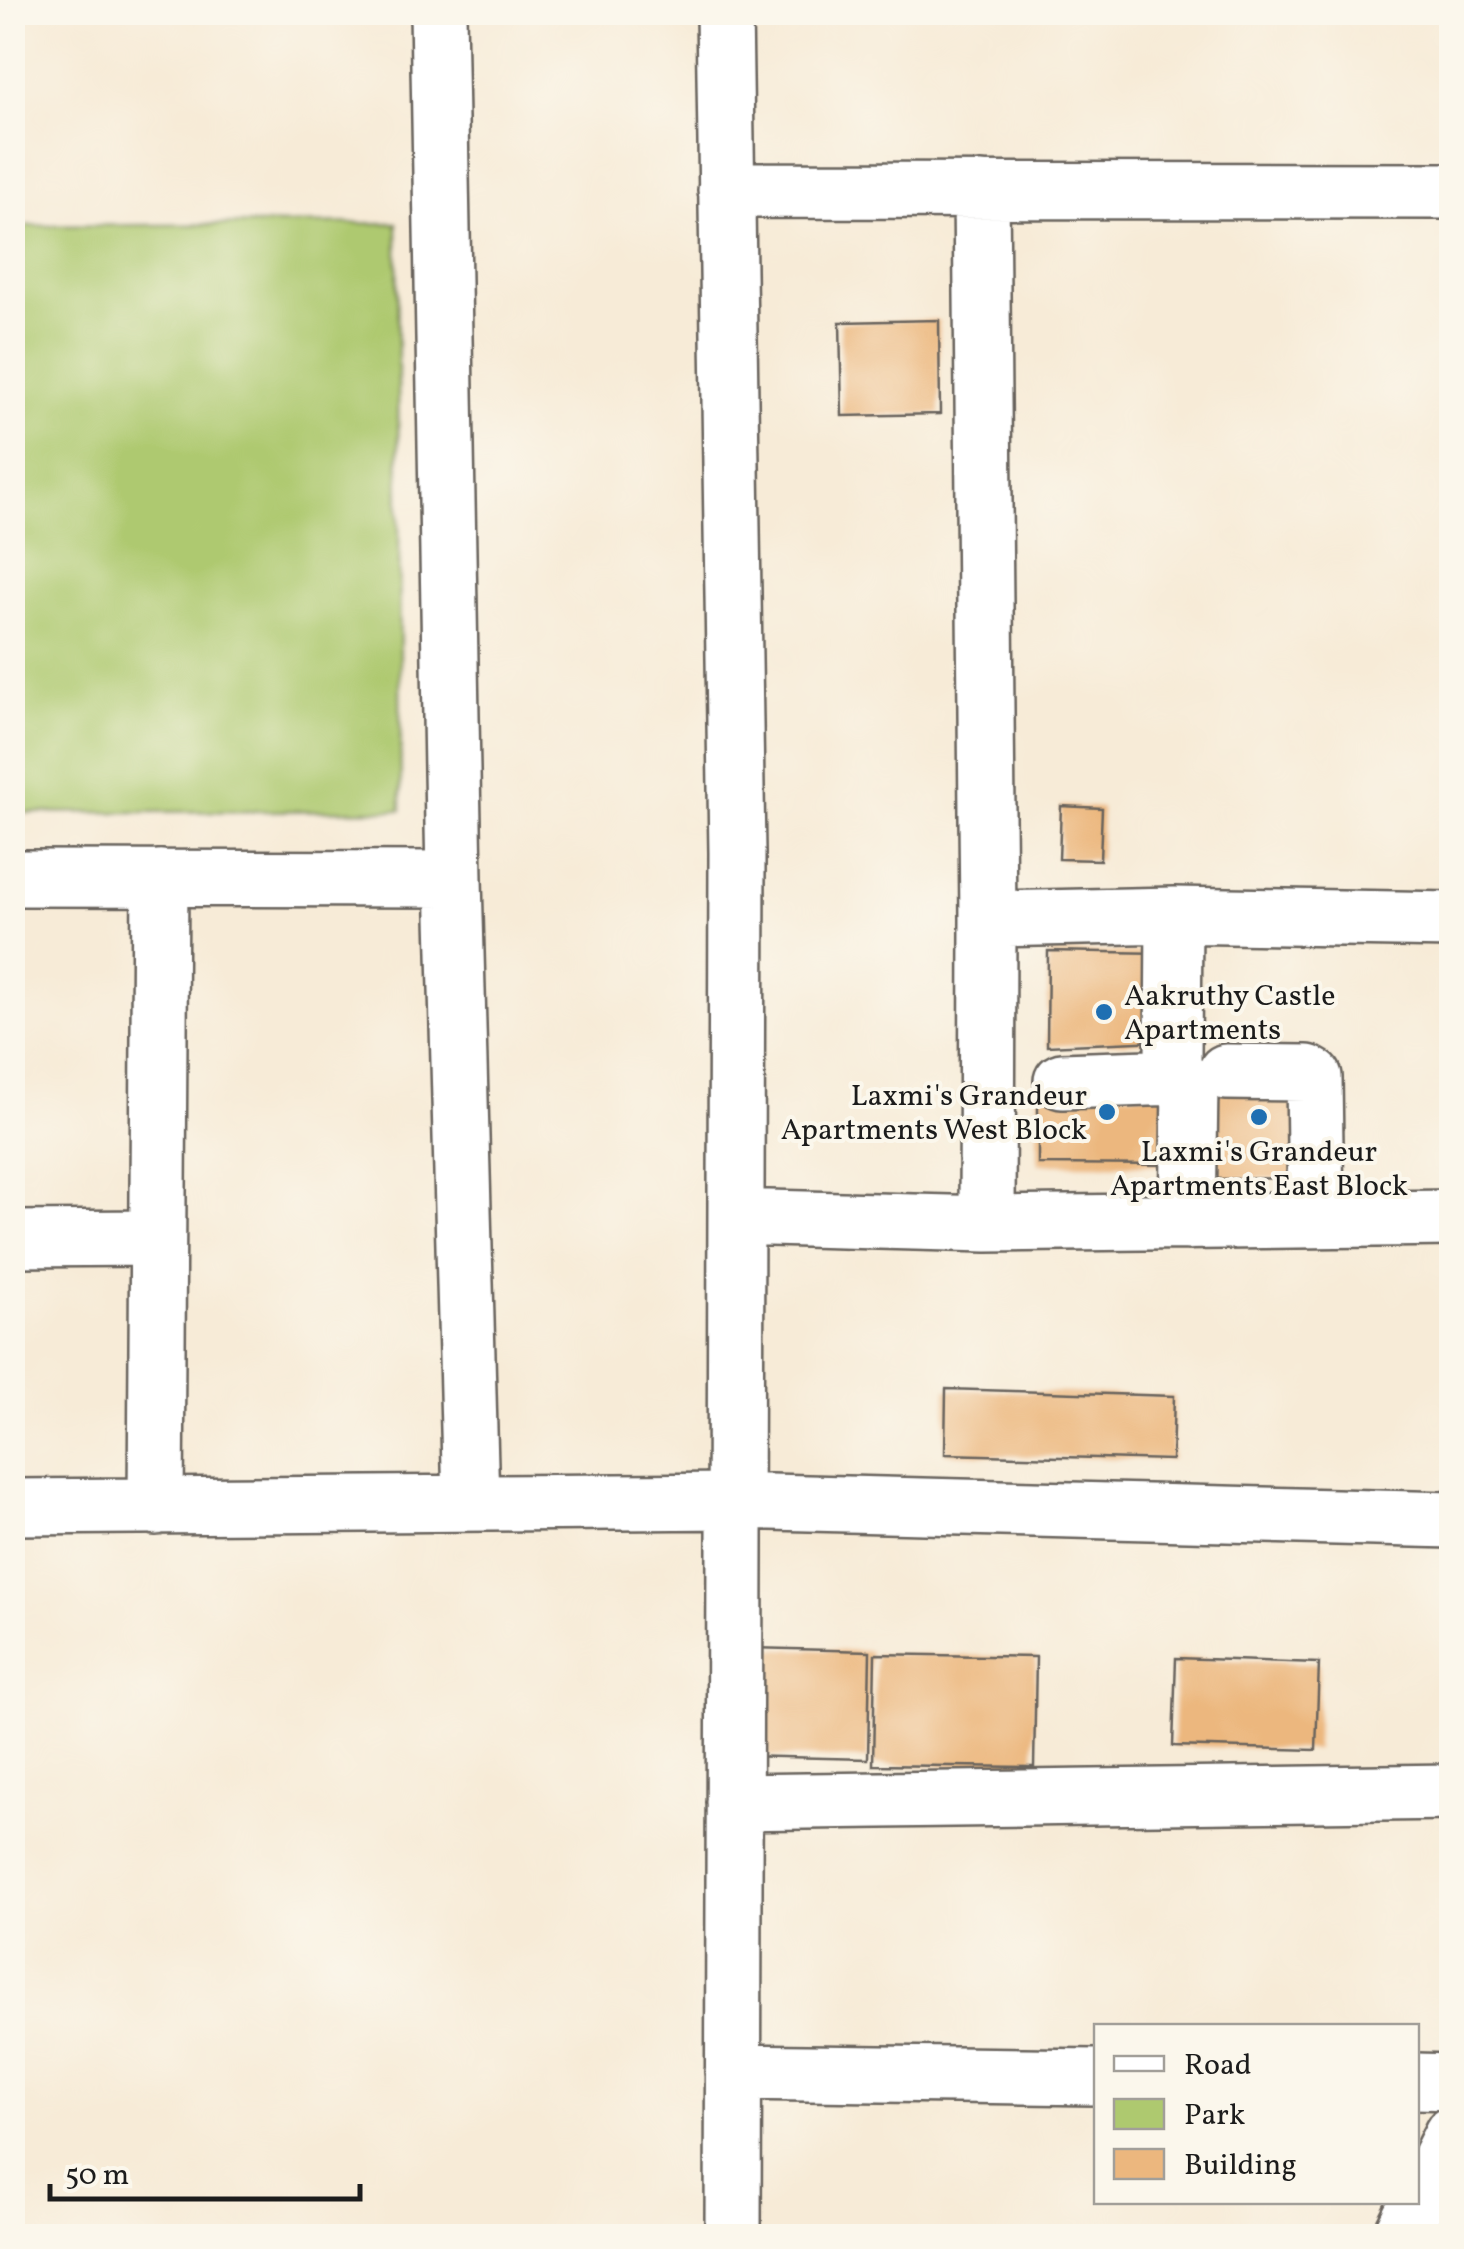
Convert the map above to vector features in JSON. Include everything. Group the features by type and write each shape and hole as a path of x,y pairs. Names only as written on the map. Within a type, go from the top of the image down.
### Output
{"street":[{"path":"438,12 454,879 472,1503"},
{"path":"724,12 737,853 733,2236"},
{"path":"726,190 1452,191"},
{"path":"980,190 988,919 987,1224"},
{"path":"12,878 454,879"},
{"path":"156,1507 160,878"},
{"path":"988,919 1174,916 1452,920"},
{"path":"1173,1060 1174,916"},
{"path":"1226,1072 1307,1073 1314,1077 1316,1220"},
{"path":"1062,1081 1178,1077 1190,1086 1188,1222"},
{"path":"736,1216 987,1224 1452,1218"},
{"path":"12,1240 155,1238"},
{"path":"12,1507 735,1501 1452,1520"},
{"path":"734,1802 1452,1792"},
{"path":"733,2072 1094,2077"},
{"path":"1419,2081 1452,2082"},
{"path":"1419,2200 1452,2134"},
{"path":"1401,2236 1417,2204"}],"green space":[{"path":"397,223 401,810 13,813 13,226"}],"building":[{"path":"939,320 940,414 842,416 840,322"},
{"path":"1061,806 1102,808 1100,860 1059,859"},
{"name":"Aakruthy Castle Apartments","path":"1048,951 1162,953 1160,1041 1047,1046"},
{"name":"Laxmi's Grandeur Apartments East Block","path":"1306,1090 1307,1178 1212,1179 1211,1091"},
{"name":"Laxmi's Grandeur Apartments West Block","path":"1038,1093 1177,1094 1176,1165 1038,1164"},
{"path":"946,1389 1174,1396 1172,1460 945,1454"},
{"path":"747,1648 870,1651 868,1759 745,1756"},
{"path":"875,1654 1036,1657 1034,1767 873,1765"},
{"path":"1176,1658 1319,1663 1316,1750 1173,1746"}],"place":[{"name":"Aakruthy Castle Apartments","path":"1104,1012"},
{"name":"Laxmi's Grandeur Apartments West Block","path":"1107,1112"},
{"name":"Laxmi's Grandeur Apartments East Block","path":"1259,1117"}]}
